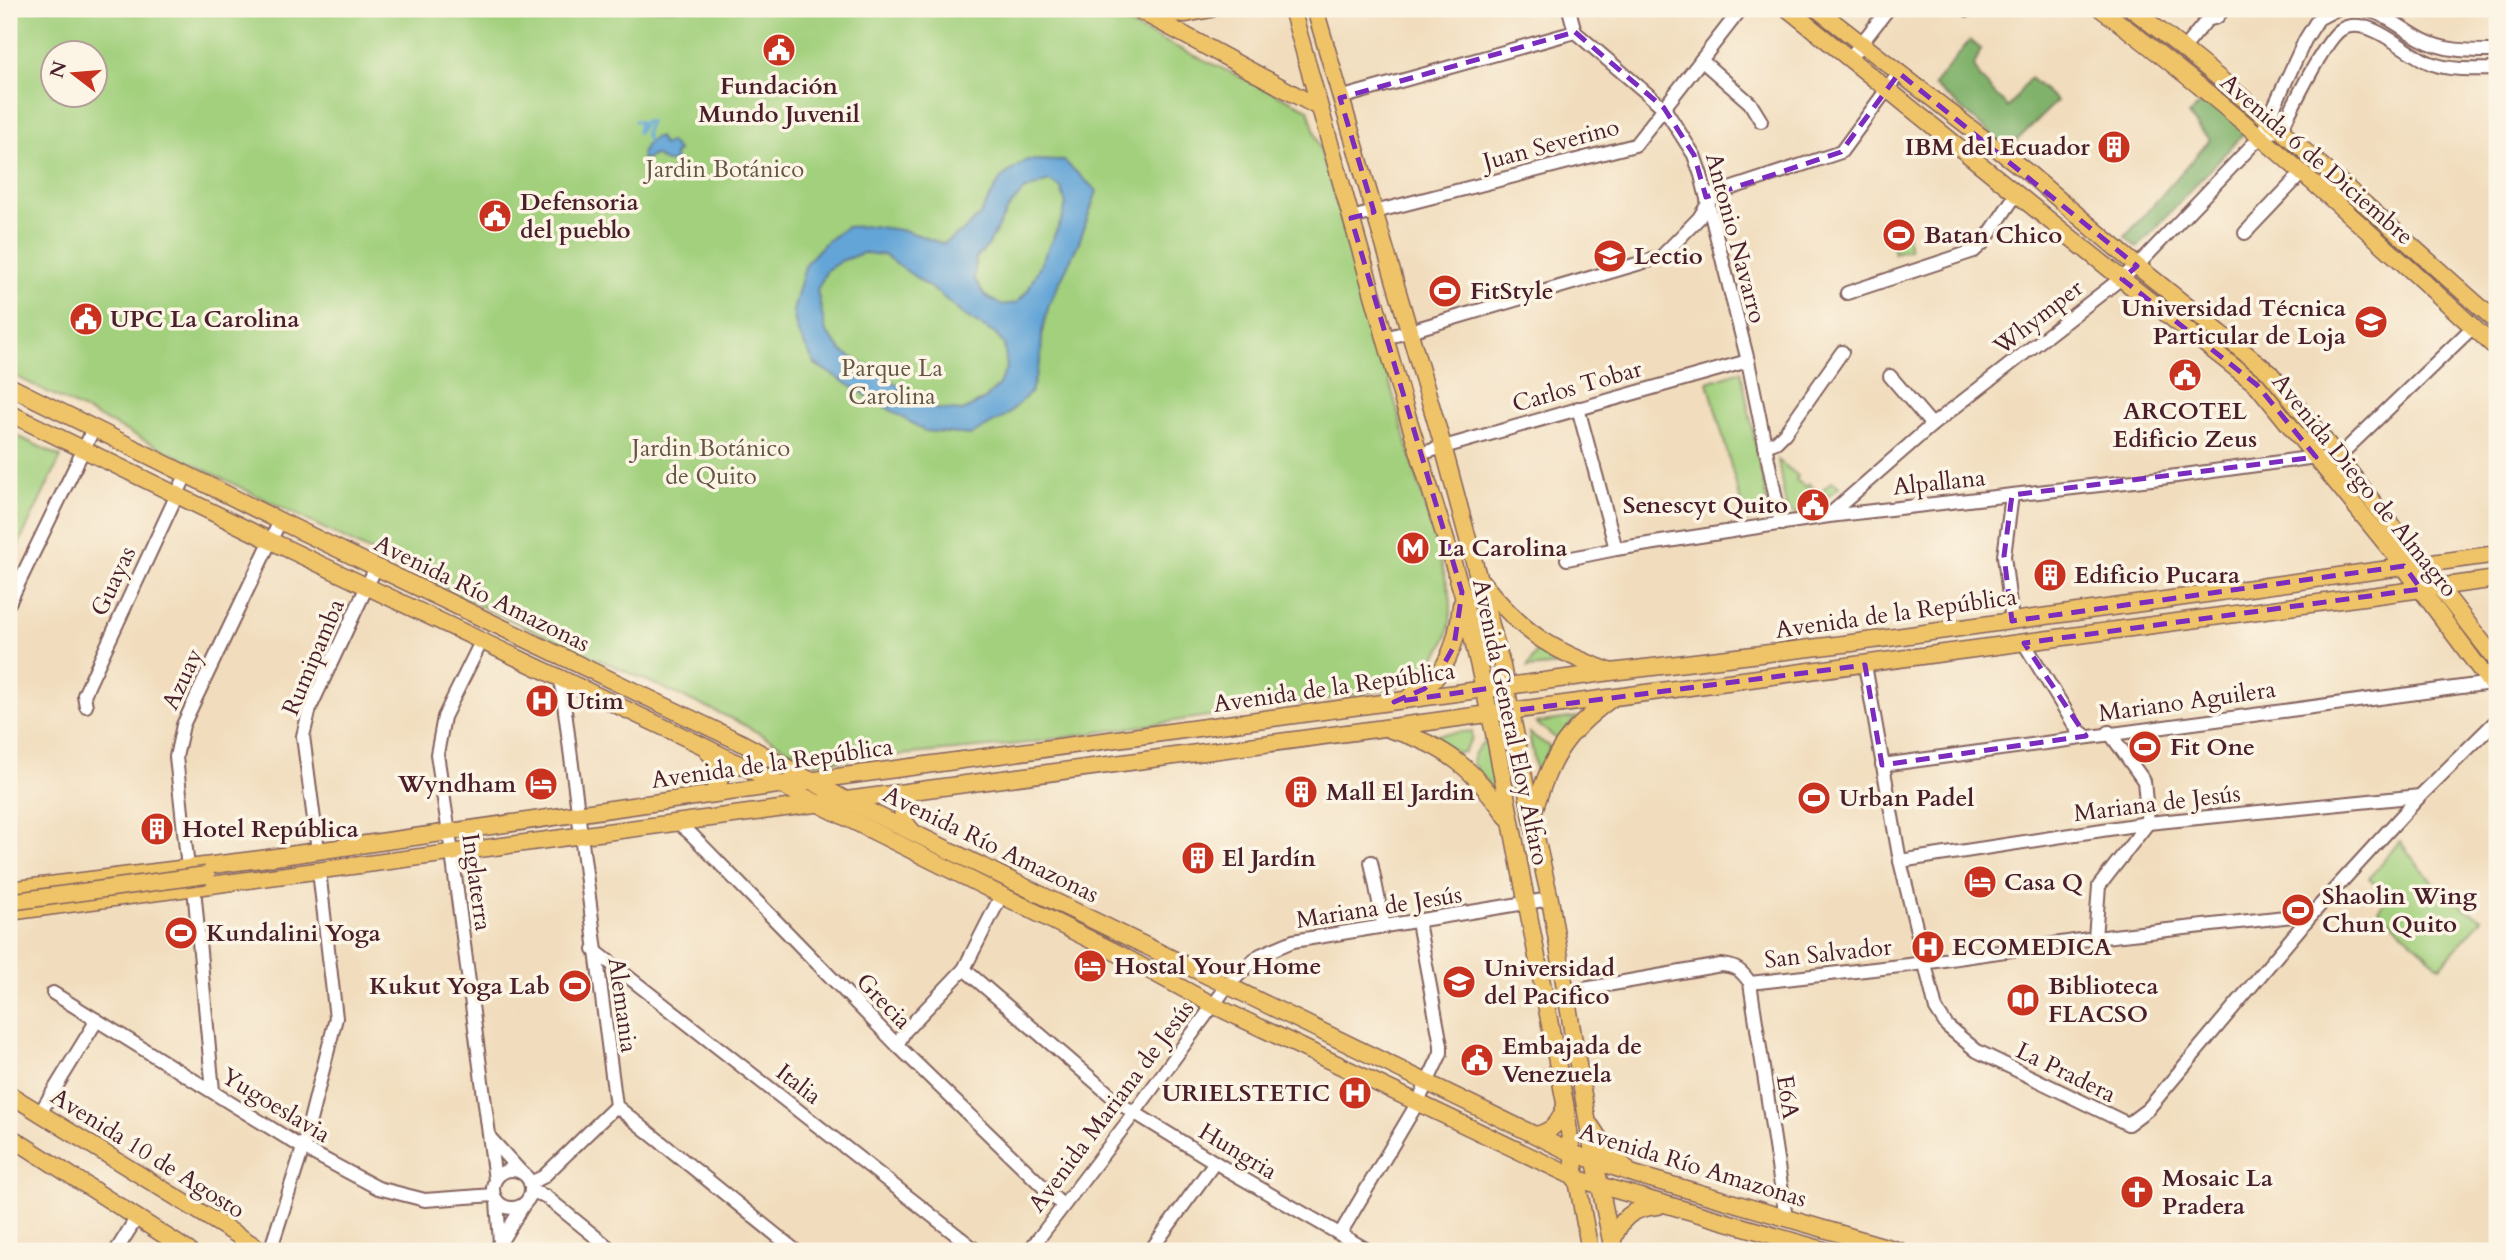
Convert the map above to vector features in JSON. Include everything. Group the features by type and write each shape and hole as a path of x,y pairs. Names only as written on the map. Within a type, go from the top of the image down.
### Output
{"main road":[{"path":"1138,10 1186,14 1211,9"},
{"name":"Avenida General Eloy Alfaro","path":"1292,9 1419,454 1462,592 1485,689 1527,903 1590,1251"},
{"name":"Avenida General Eloy Alfaro","path":"1315,9 1443,446 1507,690 1550,899 1612,1248"},
{"name":"Avenida Diego de Almagro","path":"1788,9 2257,385 2403,566 2495,686"},
{"name":"Avenida Diego de Almagro","path":"1817,9 2027,172 2137,266 2270,373 2339,457 2497,661"},
{"name":"Avenida 6 de Diciembre","path":"2101,9 2172,62 2260,137 2497,349"},
{"name":"Avenida 6 de Diciembre","path":"2132,9 2184,48 2275,124 2497,322"},
{"path":"1138,10 1318,107"},
{"name":"Avenida Río Amazonas","path":"9,386 280,521 731,738 846,800 1572,1153 1636,1175 1900,1251"},
{"name":"Avenida Río Amazonas","path":"9,413 481,642 699,744 1123,956 1213,1005 1578,1179 1826,1251"},
{"name":"Avenida de la República","path":"9,890 261,859 712,794 1485,689 1507,690 1638,668 1852,643 2497,554"},
{"path":"1477,576 1511,618 1524,629 1567,655 1611,672"},
{"name":"Avenida de la República","path":"9,912 2497,579"},
{"path":"1395,702 1424,689 1439,673 1454,646 1462,592"},
{"path":"1490,713 1493,701 1507,690 1606,680 1638,668"},
{"path":"1532,816 1544,781 1561,746 1586,718 1612,698"},
{"path":"1384,728 1419,739 1458,760 1487,789 1510,822"},
{"path":"699,744 721,766 720,781 712,794"},
{"path":"914,791 905,798 902,811 905,823 915,833"},
{"name":"Avenida de la República","path":"9,902 208,875 261,859"},
{"name":"Avenida de la República","path":"208,875 266,877"},
{"path":"80,904 71,898 69,890 75,883 82,881"},
{"path":"46,886 51,886 55,891 56,900 51,907"},
{"name":"Avenida 10 de Agosto","path":"9,1094 263,1251"},
{"path":"1536,1135 1552,1129 1561,1118 1565,1103"},
{"path":"1589,1123 1610,1153 1636,1175"},
{"path":"9,1136 189,1251"},
{"path":"1612,1248 1619,1225 1629,1214 1644,1207 1665,1205"}],"street":[{"path":"1340,98 1575,32 1569,9"},
{"name":"Juan Severino","path":"1351,218 1635,145 1741,9"},
{"path":"1850,58 1888,9"},
{"path":"2184,48 2209,14 2217,17 2224,9"},
{"path":"2275,124 2305,40 2319,19 2337,9"},
{"path":"2363,9 2376,11 2423,40 2446,49 2497,51"},
{"path":"2275,124 2340,29 2356,24 2372,29 2430,64 2447,68 2497,69"},
{"name":"Antonio Navarro","path":"1575,32 1664,108 1694,155 1748,361 1781,524"},
{"path":"1701,60 1750,103 1761,121"},
{"path":"1386,338 1661,257 1699,218 1714,194 1841,152 1899,73"},
{"name":"Whymper","path":"1829,516 1932,425 2137,266 2275,124"},
{"path":"2245,233 2301,174"},
{"path":"1847,293 1974,251 1984,242 2017,193"},
{"path":"2339,457 2473,327"},
{"path":"1765,446 1776,442 1785,433 1842,352"},
{"name":"Carlos Tobar","path":"1419,454 1748,361"},
{"path":"1890,376 1932,425"},
{"path":"1578,408 1616,549"},
{"path":"9,603 94,428"},
{"name":"Alpallana","path":"1567,559 1829,516 2169,477 2316,457"},
{"name":"Guayas","path":"86,706 84,695 186,475"},
{"path":"2012,495 2004,556 2012,621"},
{"name":"Azuay","path":"188,868 176,757 183,725 280,521"},
{"name":"Rumipamba","path":"317,850 304,726 376,567"},
{"name":"Inglaterra","path":"481,642 444,717 437,754 495,1180"},
{"path":"2024,643 2077,729 2086,736"},
{"name":"La Pradera","path":"1865,665 1900,861 1936,1009 1961,1040 1976,1051 2128,1124 2148,1109 2312,914 2420,796 2497,720"},
{"name":"Alemania","path":"561,680 616,1106"},
{"name":"Mariano Aguilera","path":"1882,765 2109,732 2495,686"},
{"path":"2095,939 2099,886 2148,822 2144,780 2109,732"},
{"name":"Mariana de Jesús","path":"1900,861 2148,822 2420,796"},
{"name":"Grecia","path":"678,823 897,1045 1063,1206"},
{"path":"1371,862 1384,927"},
{"path":"270,1251 303,1148 337,1018 319,870"},
{"path":"194,888 214,1091"},
{"path":"897,1045 905,1031 964,969 1001,896"},
{"name":"Mariana de Jesús","path":"1228,985 1248,964 1275,947 1293,941 1550,899"},
{"name":"San Salvador","path":"1567,992 1721,965 1738,968 1750,983 2312,914"},
{"path":"1340,1234 1429,1083 1441,1053 1418,922"},
{"name":"Italia","path":"594,950 977,1251"},
{"name":"Hungria","path":"964,969 1122,1105 1369,1251"},
{"name":"E6A","path":"1750,983 1786,1218"},
{"name":"Avenida Mariana de Jesús","path":"1029,1251 1228,985"},
{"name":"Yugoeslavia","path":"53,993 303,1148 378,1188 425,1200 496,1198"},
{"path":"40,1113 97,1020"},
{"path":"497,1247 524,1204 531,1187 616,1106 796,1251"},
{"path":"490,1138 531,1187 613,1251"},
{"path":"1150,1251 1215,1162"},
{"path":"497,1247 495,1180 507,1171 521,1172"},
{"path":"496,1198 510,1208 524,1204"},
{"path":"116,1251 137,1217"}],"highlighted area":[{"path":"1575,32 1664,108 1694,155 1706,197 1841,152 1899,73 2137,266 2122,279 2257,385 2316,457 2012,495 2004,556 2012,621 2404,566 2421,589 2024,643 2086,736 1882,765 1865,665 1511,711 1506,686 1394,702 1424,689 1439,673 1454,646 1462,592 1351,218 1374,212 1340,98"}],"green space":[{"name":"Parque La Carolina","path":"9,9 1096,9 1308,109 1450,594 1451,611 1445,640 1439,652 1419,673 1391,689 1020,744 813,763 737,721 495,613 9,373"},
{"path":"1970,40 1981,49 1974,66 1981,79 2008,108 2030,78 2057,101 2008,149 1934,85"},
{"path":"2206,99 2243,128 2242,135 2137,248 2125,237 2210,140 2188,115"},
{"name":"Batan Chico","path":"1903,218 1910,249 1894,253 1887,222"},
{"path":"1741,371 1770,517 1746,521 1708,382"},
{"path":"11,433 61,457 9,564 9,437"},
{"path":"1778,460 1798,476 1796,480 1806,487 1809,484 1819,493 1832,481 1840,487 1810,509 1795,514 1786,508"},
{"path":"1539,647 1572,664 1527,668"},
{"path":"1577,717 1557,739 1536,723"},
{"path":"1472,731 1472,738 1464,752 1458,753 1423,736"},
{"path":"1529,733 1550,747 1538,780"},
{"path":"1487,740 1497,795 1472,763 1477,750"},
{"path":"2400,841 2436,885 2482,919 2440,967 2379,910 2387,899 2369,878"}],"water":[{"path":"655,137 659,137 663,145 670,142 678,151 673,162 666,162 654,155 642,159 644,148"},
{"path":"1027,160 1064,161 1097,191 1079,242 1049,304 1042,333 1041,358 1031,392 1007,415 971,435 925,431 815,364 797,331 793,311 806,263 826,242 846,227 871,226 907,231 943,244 979,216 1002,177","holes":["1049,181 1061,188 1066,204 1062,219 1028,290 1017,303 1001,305 984,295 974,278 976,258 988,246 1007,210 1023,191","863,253 884,255 942,296 962,314 995,334 1004,344 1007,367 998,386 985,399 963,411 937,409 843,352 826,332 817,290 827,270 841,261"]}],"waterway":[{"path":"635,121 640,122 638,132 645,121 650,122 645,133 648,141"}],"place":[{"name":"Fundación Mundo Juvenil","path":"779,50"},
{"name":"IBM del Ecuador","path":"2114,147"},
{"name":"Defensoria del pueblo","path":"495,216"},
{"name":"Batan Chico","path":"1899,235"},
{"name":"Lectio","path":"1610,256"},
{"name":"FitStyle","path":"1445,291"},
{"name":"UPC La Carolina","path":"86,319"},
{"name":"Universidad Técnica Particular de Loja","path":"2371,322"},
{"name":"ARCOTEL Edificio Zeus","path":"2185,375"},
{"name":"Senescyt Quito","path":"1813,505"},
{"name":"La Carolina","path":"1413,548"},
{"name":"Edificio Pucara","path":"2050,575"},
{"name":"Utim","path":"542,701"},
{"name":"Fit One","path":"2145,747"},
{"name":"Wyndham","path":"541,784"},
{"name":"Mall El Jardin","path":"1301,792"},
{"name":"Urban Padel","path":"1814,798"},
{"name":"Hotel República","path":"157,829"},
{"name":"El Jardín","path":"1198,858"},
{"name":"Casa Q","path":"1980,882"},
{"name":"Shaolin Wing Chun Quito","path":"2298,910"},
{"name":"Kundalini Yoga","path":"181,933"},
{"name":"ECOMEDICA","path":"1928,947"},
{"name":"Hostal Your Home","path":"1090,966"},
{"name":"Universidad del Pacifico","path":"1459,982"},
{"name":"Kukut Yoga Lab","path":"575,986"},
{"name":"Biblioteca FLACSO","path":"2023,1000"},
{"name":"Embajada de Venezuela","path":"1477,1060"},
{"name":"URIELSTETIC","path":"1355,1093"},
{"name":"Mosaic La Pradera","path":"2137,1192"}],"park label":[{"name":"Jardin Botánico","path":"725,169"},
{"name":"Jardin Botánico de Quito","path":"711,462"}]}
